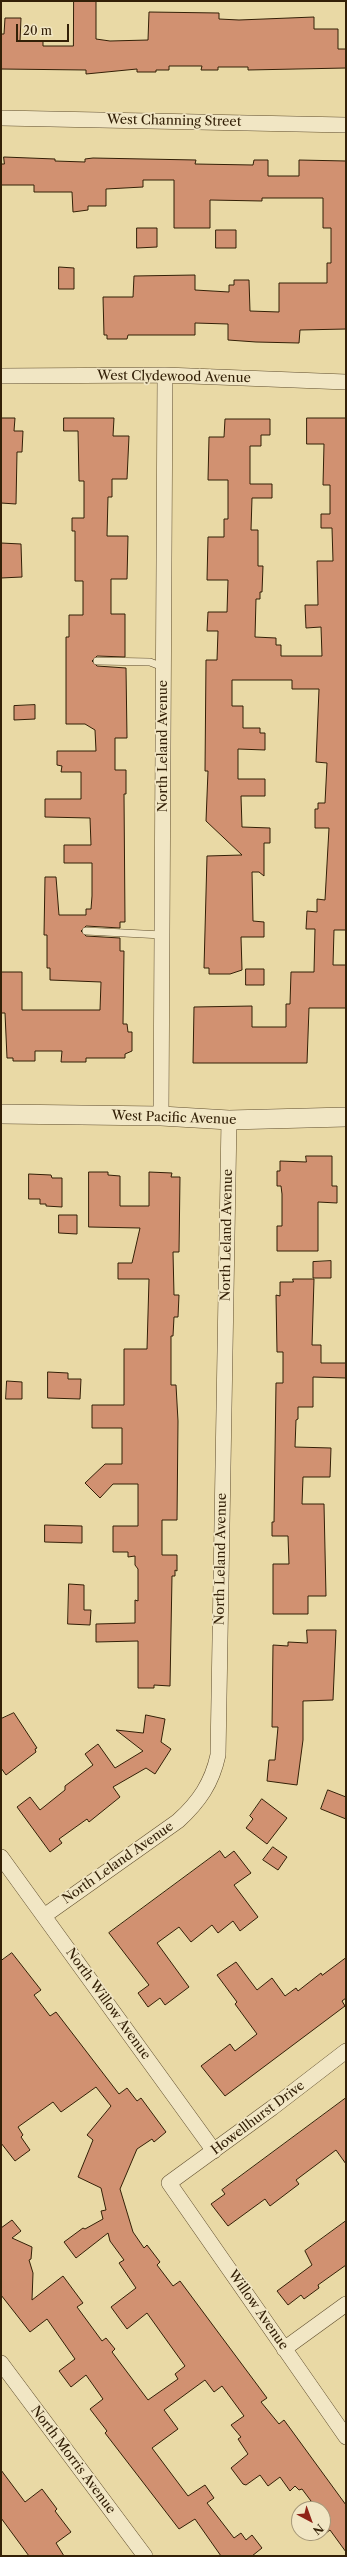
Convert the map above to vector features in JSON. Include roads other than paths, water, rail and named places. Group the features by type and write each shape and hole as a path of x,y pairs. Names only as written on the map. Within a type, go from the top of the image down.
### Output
{"street":[{"name":"West Channing Street","path":"1,118 346,125"},
{"name":"West Clydewood Avenue","path":"1,376 165,375 346,382"},
{"name":"North Leland Avenue","path":"161,1116 165,375"},
{"name":"West Pacific Avenue","path":"1,1114 161,1116 229,1120 346,1117"},
{"name":"North Leland Avenue","path":"44,1916 178,1821 193,1807 206,1791 214,1773 218,1755 229,1120"},
{"name":"North Willow Avenue","path":"1,1857 214,2150"},
{"name":"Howellhurst Drive","path":"170,2183 346,2051"},
{"name":"Willow Avenue","path":"170,2183 346,2437"},
{"path":"284,2348 346,2304"},
{"name":"North Morris Avenue","path":"1,2363 145,2556"}],"lane":[{"path":"97,661 150,662 164,667"},
{"path":"86,931 162,935"}]}
